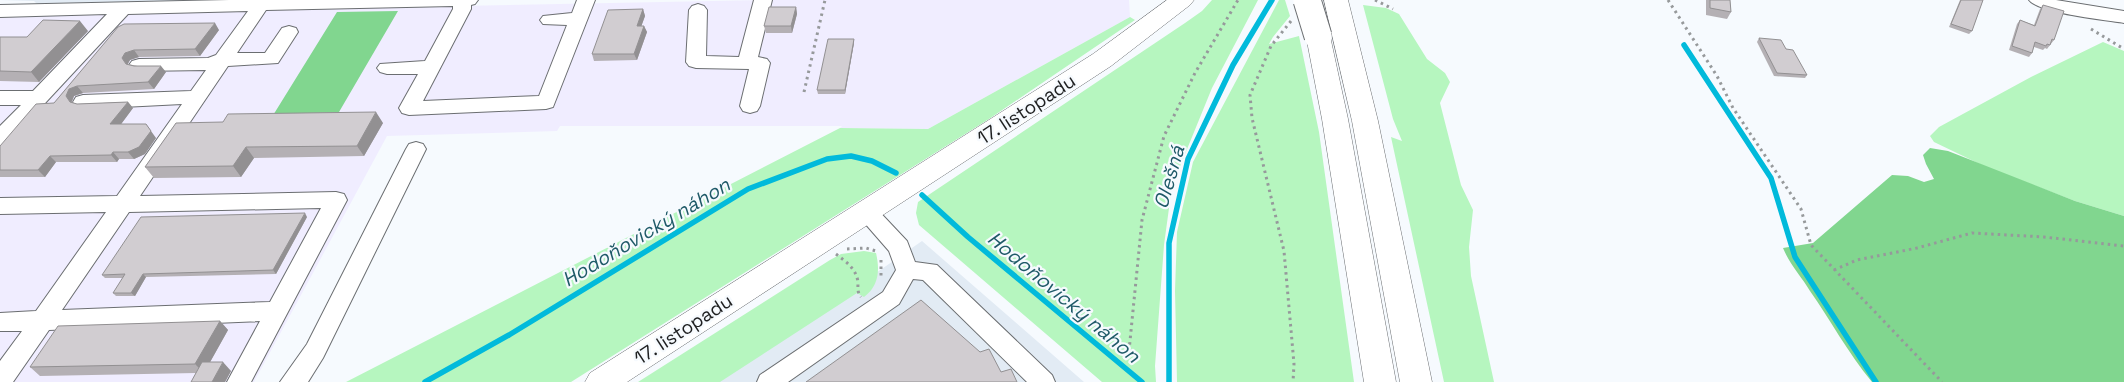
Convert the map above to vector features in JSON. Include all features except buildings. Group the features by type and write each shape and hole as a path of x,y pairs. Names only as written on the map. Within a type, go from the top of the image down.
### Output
{"main road":[{"path":"1307,0 1318,36 1335,119 1380,382"},
{"name":"17. listopadu","path":"601,382 1102,60 1174,2"},
{"path":"1337,6 1365,121 1416,382"}],"street":[{"path":"461,0 462,9 409,108 546,102 586,0"},
{"path":"0,11 469,0"},
{"path":"747,63 763,0"},
{"path":"2038,0 2055,6 2124,17"},
{"path":"0,381 261,5"},
{"path":"0,139 122,8"},
{"path":"698,10 696,62 760,63 750,106"},
{"path":"548,20 578,19"},
{"path":"139,65 209,64 222,60 271,59 289,32"},
{"path":"387,68 431,67"},
{"path":"83,102 197,97"},
{"path":"0,98 39,98"},
{"path":"292,382 297,378 315,351 416,149"},
{"path":"0,206 336,200 239,382"},
{"path":"769,382 891,298 907,270 899,247 866,212"},
{"path":"907,270 929,271 1043,382"},
{"path":"0,322 277,311"}],"path":[{"path":"804,92 825,0"},
{"path":"1129,351 1142,220 1164,136 1195,73 1238,0"},
{"path":"1375,0 1394,9"},
{"path":"1668,0 1717,76 1733,108 1801,209 1811,245 1942,382"},
{"path":"1293,19 1271,46 1250,95 1252,118 1284,251 1294,364 1293,382"},
{"path":"1834,270 1857,260 1917,248 1972,233 2044,237 2124,246"},
{"path":"874,309 858,293 858,277 854,267 836,254 844,250 866,248 880,253 882,262 880,279"}],"shaded area":[{"path":"0,0 276,0 38,5 34,1"},
{"path":"768,0 1129,0 1130,17 928,129 840,128 842,126 560,126 557,131 387,136 254,382 0,382 0,15"},
{"path":"922,241 1084,382 719,382"}],"green space":[{"path":"1212,0 1236,0 1236,2 1239,0 1258,0 1212,88 1172,186 1164,245 1155,366 1156,382 1102,382 919,225 916,213 918,202 1185,23 1202,11"},
{"path":"1279,0 1285,0 1290,16 1269,44 1299,36 1319,132 1354,382 1177,382 1175,291 1177,232 1193,162"},
{"path":"1363,5 1386,8 1399,14 1427,59 1445,73 1450,82 1440,103 1461,185 1473,210 1469,247 1471,276 1494,382 1444,382 1391,137 1402,141 1393,119"},
{"path":"398,11 332,124 267,125 337,12"},
{"path":"1130,17 1135,20 989,119 571,382 346,382 840,128 928,129"},
{"path":"2103,42 2124,51 2124,216 2075,201 1986,167 1934,142 1930,136 1939,127 2031,77"},
{"path":"1930,148 1948,151 2075,201 2124,216 2124,382 1872,382 1847,348 1792,265 1783,248 1813,243 1892,175 1908,176 1924,182 1934,179 1923,155"},
{"path":"864,251 876,253 877,259 877,277 869,293 864,297 857,293 720,382 638,382 830,260 841,254"}],"waterway":[{"name":"Olešná","path":"1169,382 1169,243 1188,159 1233,65 1272,0"},
{"path":"1684,45 1771,178 1795,257 1876,382"},
{"name":"Hodoňovický náhon","path":"425,382 509,335 748,189 827,159 851,156 872,161 896,173"},
{"name":"Hodoňovický náhon","path":"922,195 968,237 1142,382"}]}
